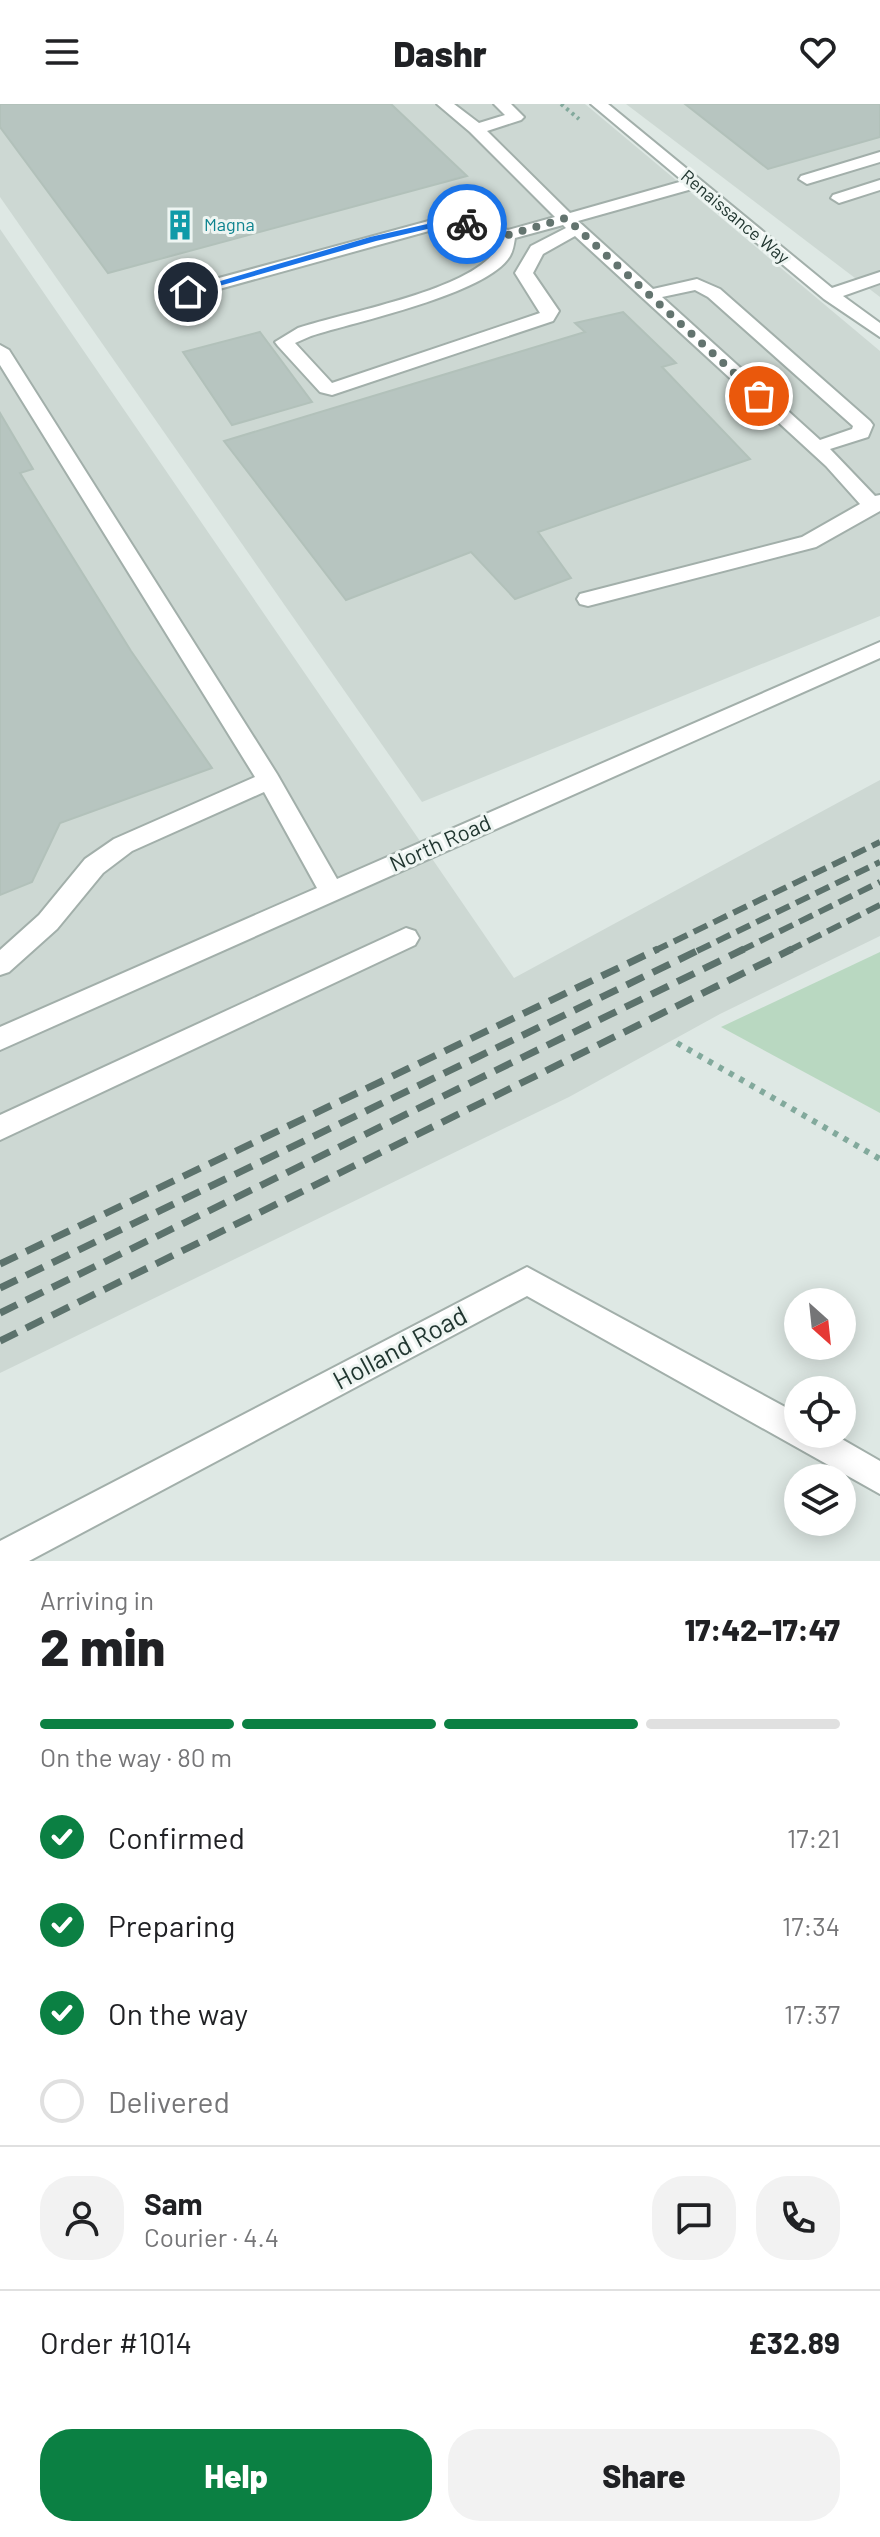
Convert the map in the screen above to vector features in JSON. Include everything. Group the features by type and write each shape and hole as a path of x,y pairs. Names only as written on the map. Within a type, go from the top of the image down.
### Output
{"street":[{"path":"445,104 476,129 571,224 876,504 809,542 588,599"},
{"path":"476,129 516,117 502,104"},
{"name":"Renaissance Way","path":"599,104 830,295"},
{"path":"807,179 880,157"},
{"path":"853,165 880,185"},
{"path":"188,292 436,224 463,223 508,235 571,224 695,183"},
{"path":"839,198 880,185"},
{"path":"508,235 509,246 502,257 480,273 441,290 284,342 327,388 332,389 547,317 550,311 524,273 526,261 536,249 571,224"},
{"path":"830,295 880,277"},
{"path":"648,295 697,284 714,293 863,425 861,433 817,447"},
{"path":"830,295 880,332"},
{"path":"0,350 269,780 331,891"},
{"name":"North Road","path":"0,1039 880,649"},
{"path":"0,965 48,922 94,866 123,845 269,780"},
{"path":"0,1128 406,938"},
{"name":"Holland Road","path":"2,1561 3,1557 527,1281 784,1424"},
{"name":"Holland Road","path":"833,1448 877,1469"}],"path":[{"path":"677,1043 880,1159"}],"shaded area":[{"path":"0,104 585,104 880,351 880,616 422,802 0,197"},
{"path":"626,104 880,104 880,297"},
{"path":"0,229 514,978 880,780 880,936 720,1014 569,1097 0,1373"}],"green space":[{"path":"880,952 880,1113 721,1027"}],"building":[{"name":"Magna","path":"0,104 391,104 467,176 108,273 0,127"},
{"path":"685,104 880,104 880,137 768,169"},
{"path":"623,312 676,363 662,367 750,459 538,532 571,578 515,599 471,552 346,600 224,441 585,332 575,323"},
{"path":"260,332 312,402 232,425 183,352"},
{"path":"0,413 33,469 20,473 131,651 212,768 60,823 32,882 0,895"}],"railway":[{"path":"654,951 880,842"},
{"path":"697,951 880,862"},
{"path":"740,951 880,882"},
{"path":"792,949 880,905"},
{"path":"0,1264 658,949"},
{"path":"0,1288 701,949"},
{"path":"0,1313 744,949"},
{"path":"0,1341 792,949"},
{"path":"788,951 792,949"}],"way so far":[{"path":"467,224 508,235 566,218 759,396"}],"place":[{"name":"Magna","path":"180,225"}],"route":[{"path":"188,292 374,239 436,224 467,224"}]}
